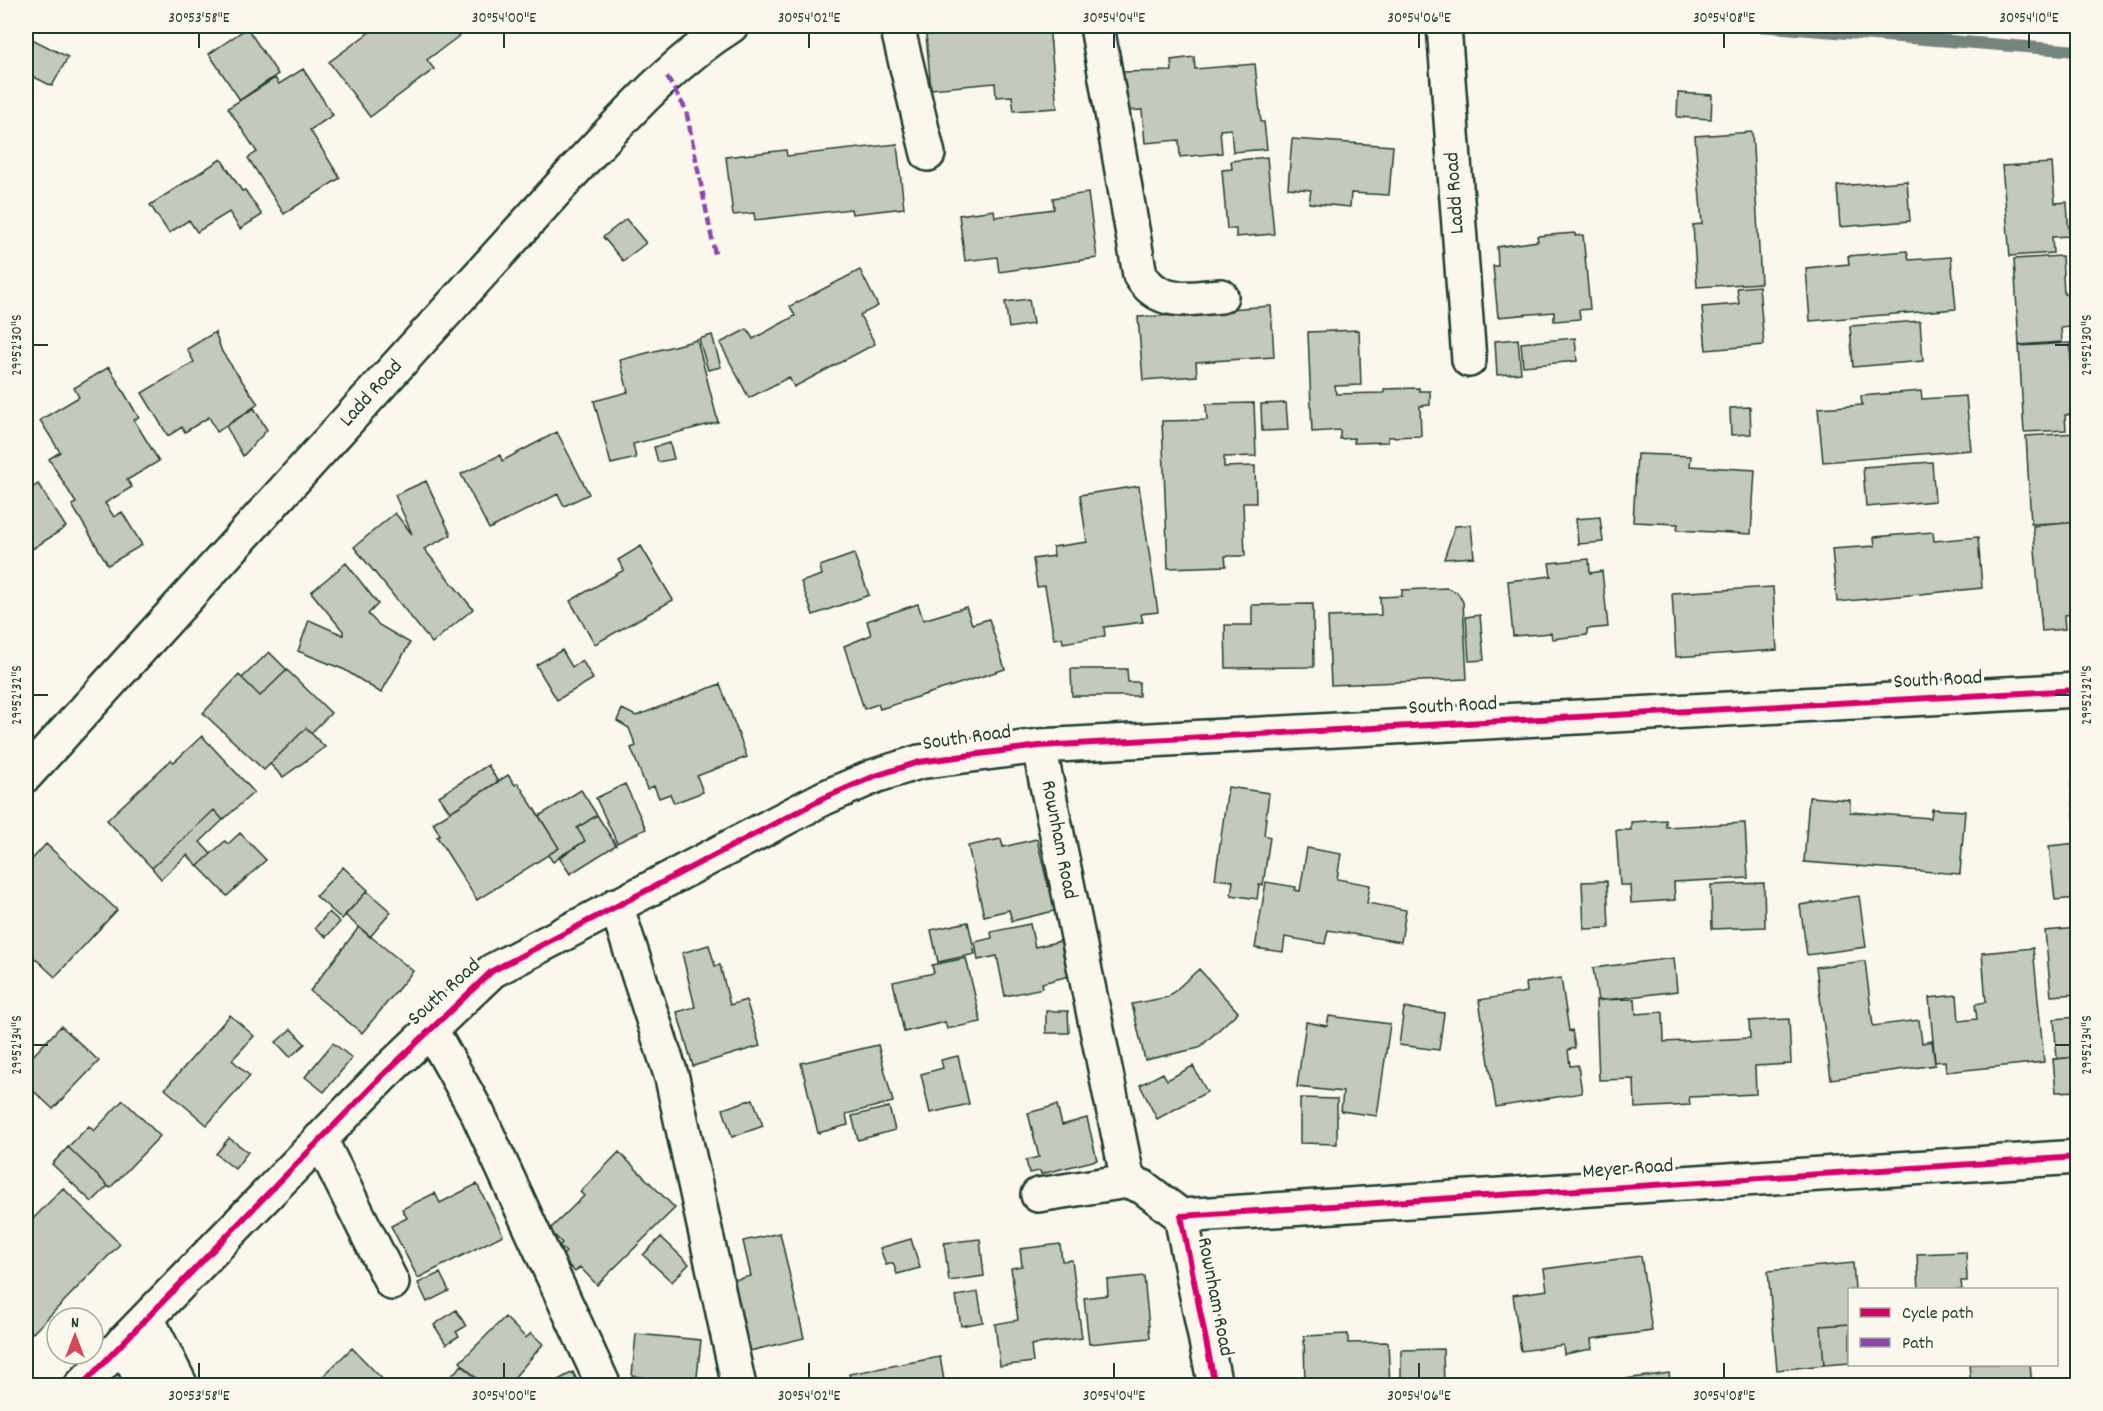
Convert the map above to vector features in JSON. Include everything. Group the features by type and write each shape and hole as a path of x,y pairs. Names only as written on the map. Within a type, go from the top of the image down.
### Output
{"street":[{"name":"Ladd Road","path":"26,775 584,160 644,97 710,38 731,26"},
{"path":"897,26 928,154"},
{"path":"1096,26 1140,275 1149,288 1169,299 1221,296"},
{"name":"Ladd Road","path":"1444,26 1469,360"},
{"name":"South Road","path":"81,1386 320,1139 430,1028 492,971 824,798 875,776 919,762 1039,746 2078,690"},
{"name":"Rownham Road","path":"1039,746 1128,1181"},
{"path":"616,905 672,1078 739,1386"},
{"path":"430,1028 477,1112 604,1386"},
{"path":"320,1139 392,1283"},
{"name":"Meyer Road","path":"1181,1216 2078,1157"},
{"path":"1038,1195 1128,1181 1143,1187 1181,1216"},
{"name":"Rownham Road","path":"1181,1216 1215,1386"},
{"path":"147,1318 181,1386"},
{"path":"123,1342 144,1386"}],"building":[{"path":"378,26 457,26 463,33 427,60 434,69 370,117 329,62"},
{"path":"959,26 1049,26 1057,108 1014,111 1012,96 996,97 995,83 931,89 926,35 960,33"},
{"path":"247,28 278,74 240,100 209,54"},
{"path":"26,36 68,57 52,86 26,73"},
{"path":"1194,57 1195,69 1255,64 1261,122 1264,122 1267,149 1233,152 1231,129 1220,130 1222,153 1180,157 1179,140 1145,143 1142,110 1124,111 1121,72 1172,71 1171,60"},
{"path":"303,69 333,115 310,130 340,178 284,214 248,158 257,152 228,108 275,78 279,84"},
{"path":"1678,93 1712,95 1711,119 1677,117"},
{"path":"1752,132 1761,283 1697,287 1693,225 1702,224 1695,136"},
{"path":"1292,139 1393,146 1389,195 1351,193 1350,207 1309,203 1311,190 1288,188"},
{"path":"897,144 904,208 852,214 851,209 755,220 754,213 733,215 726,157 786,150 787,156"},
{"path":"1267,157 1274,234 1236,237 1236,229 1227,229 1222,170 1232,169 1231,161"},
{"path":"221,159 242,191 245,190 262,215 240,229 229,212 197,232 189,220 169,233 150,205"},
{"path":"2052,163 2055,203 2067,202 2069,236 2052,237 2053,253 2010,256 2002,166"},
{"path":"1907,181 1910,221 1840,227 1837,186"},
{"path":"1088,193 1097,258 999,272 997,257 965,261 959,215 994,210 995,217 1054,209 1053,198"},
{"path":"626,219 646,243 623,261 603,237"},
{"path":"1575,233 1575,236 1583,235 1590,309 1579,310 1580,319 1554,321 1554,312 1498,317 1493,266 1498,266 1497,247 1538,241 1537,236"},
{"path":"1907,251 1909,260 1951,257 1956,309 1810,321 1806,268 1849,264 1848,256"},
{"path":"2062,256 2064,294 2075,294 2077,326 2061,328 2062,342 2019,345 2014,259"},
{"path":"860,270 878,306 860,315 875,344 794,387 789,377 749,398 720,343 747,329 753,339 795,316 790,306"},
{"path":"1759,286 1764,345 1706,350 1702,307 1739,304 1737,288"},
{"path":"1029,299 1033,324 1009,328 1005,302"},
{"path":"1271,306 1274,357 1196,362 1197,376 1143,380 1138,317 1179,315 1185,317 1185,312"},
{"path":"1920,321 1923,361 1853,367 1850,326"},
{"path":"1359,330 1361,385 1335,386 1336,394 1384,393 1384,389 1419,388 1419,391 1430,391 1430,405 1420,406 1421,436 1388,437 1388,442 1354,443 1354,438 1340,439 1340,430 1312,432 1308,332"},
{"path":"215,332 222,352 258,404 217,432 209,417 185,432 182,427 168,436 142,393 194,362 187,349"},
{"path":"712,335 721,367 708,370 699,339"},
{"path":"1575,338 1577,361 1523,366 1521,343"},
{"path":"1518,339 1521,373 1497,375 1495,341"},
{"path":"697,340 718,422 633,444 636,458 611,464 594,401 628,392 620,360"},
{"path":"2070,343 2072,382 2078,381 2078,414 2065,415 2066,430 2024,432 2019,346"},
{"path":"109,367 139,418 134,420 159,461 127,480 132,487 105,503 114,517 122,512 142,545 108,565 72,505 76,503 49,459 60,452 40,420 79,397 74,388"},
{"path":"1921,391 1922,399 1966,396 1971,450 1823,462 1818,408 1862,405 1861,396"},
{"path":"1254,403 1256,456 1224,457 1224,467 1255,466 1256,503 1243,503 1245,556 1225,556 1226,566 1168,568 1162,421 1207,420 1206,404"},
{"path":"1286,403 1288,430 1262,431 1261,404"},
{"path":"1750,407 1751,434 1731,435 1730,408"},
{"path":"254,408 267,430 243,456 226,426"},
{"path":"557,432 589,494 564,506 558,494 489,529 461,474 500,455 502,461"},
{"path":"2077,433 2078,506 2073,506 2074,522 2031,524 2026,436"},
{"path":"670,443 674,459 658,462 654,447"},
{"path":"1637,454 1691,456 1690,466 1755,470 1751,534 1677,530 1678,524 1633,522"},
{"path":"1932,462 1935,501 1866,507 1863,467"},
{"path":"426,481 451,535 424,549 473,609 432,643 354,547 395,513 412,534 395,495"},
{"path":"38,484 66,527 26,553 26,492"},
{"path":"1139,486 1158,612 1141,614 1143,622 1104,627 1105,636 1063,643 1062,638 1054,639 1045,586 1037,587 1033,559 1054,556 1053,547 1087,542 1080,495"},
{"path":"1600,517 1603,542 1578,544 1576,519"},
{"path":"2078,522 2078,614 2064,615 2065,629 2042,631 2033,526"},
{"path":"1471,525 1474,557 1444,559 1455,526"},
{"path":"1933,532 1934,541 1978,537 1982,588 1837,602 1832,549 1875,546 1874,537"},
{"path":"641,546 673,600 595,644 570,601 624,570 618,560"},
{"path":"854,554 869,595 813,615 801,582 822,575 820,566"},
{"path":"1589,559 1590,573 1602,571 1608,627 1587,629 1587,635 1552,639 1551,633 1513,636 1508,581 1551,576 1549,563"},
{"path":"346,563 378,604 368,614 379,625 410,643 381,693 345,670 298,651 309,620 343,635 343,631 311,592"},
{"path":"1773,587 1777,650 1676,657 1672,593"},
{"path":"1447,588 1457,592 1463,602 1467,679 1331,685 1328,617 1381,615 1380,597 1402,596 1402,590"},
{"path":"918,604 923,620 966,607 972,624 989,619 1005,669 880,709 878,704 864,709 844,646 871,635 867,621"},
{"path":"1313,604 1314,667 1226,668 1225,625 1252,625 1252,605"},
{"path":"1480,615 1484,660 1469,661 1466,617"},
{"path":"562,650 572,667 582,660 593,679 557,700 536,665"},
{"path":"269,652 287,670 260,696 242,678"},
{"path":"1071,669 1127,669 1128,682 1139,682 1139,696 1072,696"},
{"path":"287,670 331,713 311,733 306,728 264,770 203,713 239,675 260,696"},
{"path":"720,684 747,757 697,776 703,792 674,803 670,794 659,798 654,786 647,789 631,748 636,746 629,728 617,721 622,709 636,716"},
{"path":"306,728 325,747 283,777 270,764"},
{"path":"202,736 254,792 223,820 214,810 152,868 107,820 171,760 174,762"},
{"path":"2072,749 2078,749 2078,898 2055,900 2049,846 2077,843 2071,784 2075,784"},
{"path":"488,765 498,782 450,812 439,796"},
{"path":"508,775 515,785 518,783 559,848 477,900 437,837 440,835 433,823"},
{"path":"625,784 646,829 617,843 596,798"},
{"path":"1228,787 1269,793 1264,835 1270,837 1263,885 1259,885 1257,899 1231,895 1233,881 1215,879"},
{"path":"581,790 597,815 577,828 585,841 553,862 548,855 559,848 539,816"},
{"path":"1809,797 1850,800 1850,812 1931,818 1932,809 1965,811 1960,874 1804,862"},
{"path":"214,810 223,820 200,842 211,854 198,866 187,855 161,879 152,868"},
{"path":"597,815 616,845 570,874 559,857 585,841 577,828"},
{"path":"1666,820 1666,827 1745,823 1748,878 1674,882 1675,900 1631,903 1630,885 1620,885 1616,830 1631,830 1631,822"},
{"path":"240,833 266,860 227,896 198,866 225,841 228,844"},
{"path":"1001,839 1003,847 1037,839 1048,886 1052,885 1058,910 1012,921 1009,910 984,916 968,846"},
{"path":"46,844 117,910 55,977 26,950 26,866"},
{"path":"1307,848 1341,854 1337,879 1370,885 1367,903 1406,910 1401,942 1328,930 1325,944 1285,937 1283,952 1255,948 1266,882 1296,887 1295,890 1300,891"},
{"path":"343,867 368,890 342,919 316,896"},
{"path":"1607,881 1609,928 1584,929 1582,882"},
{"path":"1764,883 1765,927 1712,929 1711,885"},
{"path":"367,891 391,912 370,937 345,915"},
{"path":"1859,896 1866,947 1807,955 1800,905"},
{"path":"329,912 340,922 326,937 315,928"},
{"path":"968,922 975,954 938,962 931,930"},
{"path":"1030,924 1035,947 1061,941 1069,976 1042,983 1043,988 1005,996 997,956 978,960 975,942 992,938 991,932"},
{"path":"359,927 413,971 362,1033 310,991"},
{"path":"2078,928 2078,994 2051,996 2045,931"},
{"path":"709,945 715,966 720,965 730,1005 746,1000 760,1046 693,1066 677,1012 695,1007 682,953"},
{"path":"2033,948 2044,1062 1946,1072 1945,1061 1935,1062 1929,998 1957,995 1959,1021 1977,1019 1975,1004 1986,1002 1982,953"},
{"path":"966,958 981,1022 947,1029 945,1022 904,1032 893,982 934,973 932,965"},
{"path":"1674,958 1677,991 1598,1001 1593,968"},
{"path":"1865,961 1873,1026 1919,1020 1922,1043 1932,1041 1935,1065 1831,1079 1816,967"},
{"path":"1199,969 1238,1012 1199,1048 1145,1060 1132,1004 1168,997"},
{"path":"1561,978 1569,1031 1572,1030 1575,1048 1568,1050 1570,1066 1578,1065 1582,1093 1496,1107 1479,1000 1527,992 1526,983"},
{"path":"1635,999 1636,1014 1663,1012 1664,1042 1750,1038 1749,1021 1789,1019 1791,1064 1755,1066 1756,1094 1689,1097 1690,1105 1635,1108 1634,1079 1599,1080 1596,1000"},
{"path":"1404,1008 1444,1013 1439,1050 1399,1045"},
{"path":"1046,1011 1068,1011 1069,1033 1046,1033"},
{"path":"230,1015 254,1036 232,1060 250,1076 207,1125 165,1089"},
{"path":"1329,1016 1390,1024 1377,1116 1341,1111 1343,1092 1297,1087 1306,1022 1327,1026"},
{"path":"2078,1017 2078,1057 2057,1059 2054,1019"},
{"path":"61,1026 99,1061 53,1109 26,1084 26,1063"},
{"path":"291,1029 305,1044 290,1057 276,1042"},
{"path":"333,1043 352,1058 324,1092 305,1077"},
{"path":"878,1045 893,1102 846,1114 848,1125 818,1133 801,1063"},
{"path":"958,1056 969,1104 930,1113 921,1074 943,1068 941,1060"},
{"path":"2078,1057 2078,1091 2056,1092 2053,1059"},
{"path":"1193,1066 1207,1092 1157,1119 1140,1085 1163,1073 1167,1080"},
{"path":"1300,1098 1337,1099 1337,1144 1300,1143"},
{"path":"753,1099 763,1126 732,1137 723,1109"},
{"path":"123,1100 160,1136 110,1188 68,1147 89,1126 94,1131"},
{"path":"1057,1105 1062,1125 1087,1118 1097,1160 1041,1174 1040,1171 1029,1173 1026,1160 1039,1157 1028,1113"},
{"path":"889,1107 895,1130 858,1140 852,1116"},
{"path":"229,1138 248,1152 235,1169 216,1154"},
{"path":"68,1147 108,1186 92,1202 52,1164"},
{"path":"619,1152 675,1208 597,1285 580,1267 575,1272 561,1257 566,1252 559,1246 562,1243 549,1230 584,1196 580,1192"},
{"path":"477,1184 503,1235 418,1278 391,1226 407,1218 402,1209 435,1193 440,1203"},
{"path":"63,1188 120,1244 59,1306 45,1306 45,1321 33,1333 26,1326 26,1226"},
{"path":"780,1233 804,1338 741,1353 725,1282 751,1276 743,1241"},
{"path":"661,1237 689,1264 672,1282 643,1255"},
{"path":"911,1239 920,1268 897,1274 893,1263 886,1265 880,1248"},
{"path":"980,1239 984,1276 949,1281 944,1243"},
{"path":"1060,1244 1062,1261 1072,1260 1082,1338 1031,1345 1033,1362 1000,1366 995,1324 1018,1320 1011,1268 1022,1266 1020,1249"},
{"path":"1966,1252 1967,1281 1961,1281 1962,1288 1919,1288 1917,1254"},
{"path":"1641,1256 1652,1331 1591,1339 1592,1349 1564,1354 1563,1345 1521,1351 1513,1295 1547,1290 1544,1269"},
{"path":"1853,1263 1855,1288 1848,1288 1848,1324 1821,1326 1824,1365 1777,1370 1768,1271"},
{"path":"440,1273 449,1291 427,1302 418,1283"},
{"path":"1144,1276 1150,1338 1089,1344 1084,1298 1108,1295 1107,1280"},
{"path":"978,1292 983,1322 961,1326 956,1296"},
{"path":"456,1310 466,1326 456,1332 459,1336 446,1344 434,1325"},
{"path":"505,1317 526,1338 531,1333 543,1344 507,1386 484,1386 460,1362"},
{"path":"1848,1324 1848,1363 1824,1365 1821,1326"},
{"path":"636,1334 701,1340 696,1386 642,1386 642,1377 632,1376"},
{"path":"1348,1334 1348,1343 1388,1342 1390,1386 1305,1386 1304,1336"},
{"path":"352,1348 389,1386 313,1386"},
{"path":"1443,1349 1444,1386 1401,1386 1401,1350"},
{"path":"940,1357 945,1386 852,1386 849,1374"},
{"path":"462,1365 484,1386 441,1386"},
{"path":"1969,1366 2030,1366 2032,1386 1971,1386"},
{"path":"573,1372 580,1386 547,1386"},
{"path":"1669,1373 1671,1386 1618,1386 1618,1380"}],"waterway":[{"path":"1757,26 2078,51"}],"marked path":[{"path":"667,77 686,110 715,254"}],"cycle path":[{"path":"81,1386 383,1075 492,971 824,798 875,776 919,762 1039,746 2078,690"},
{"path":"1215,1386 1181,1216 2078,1157"}]}
